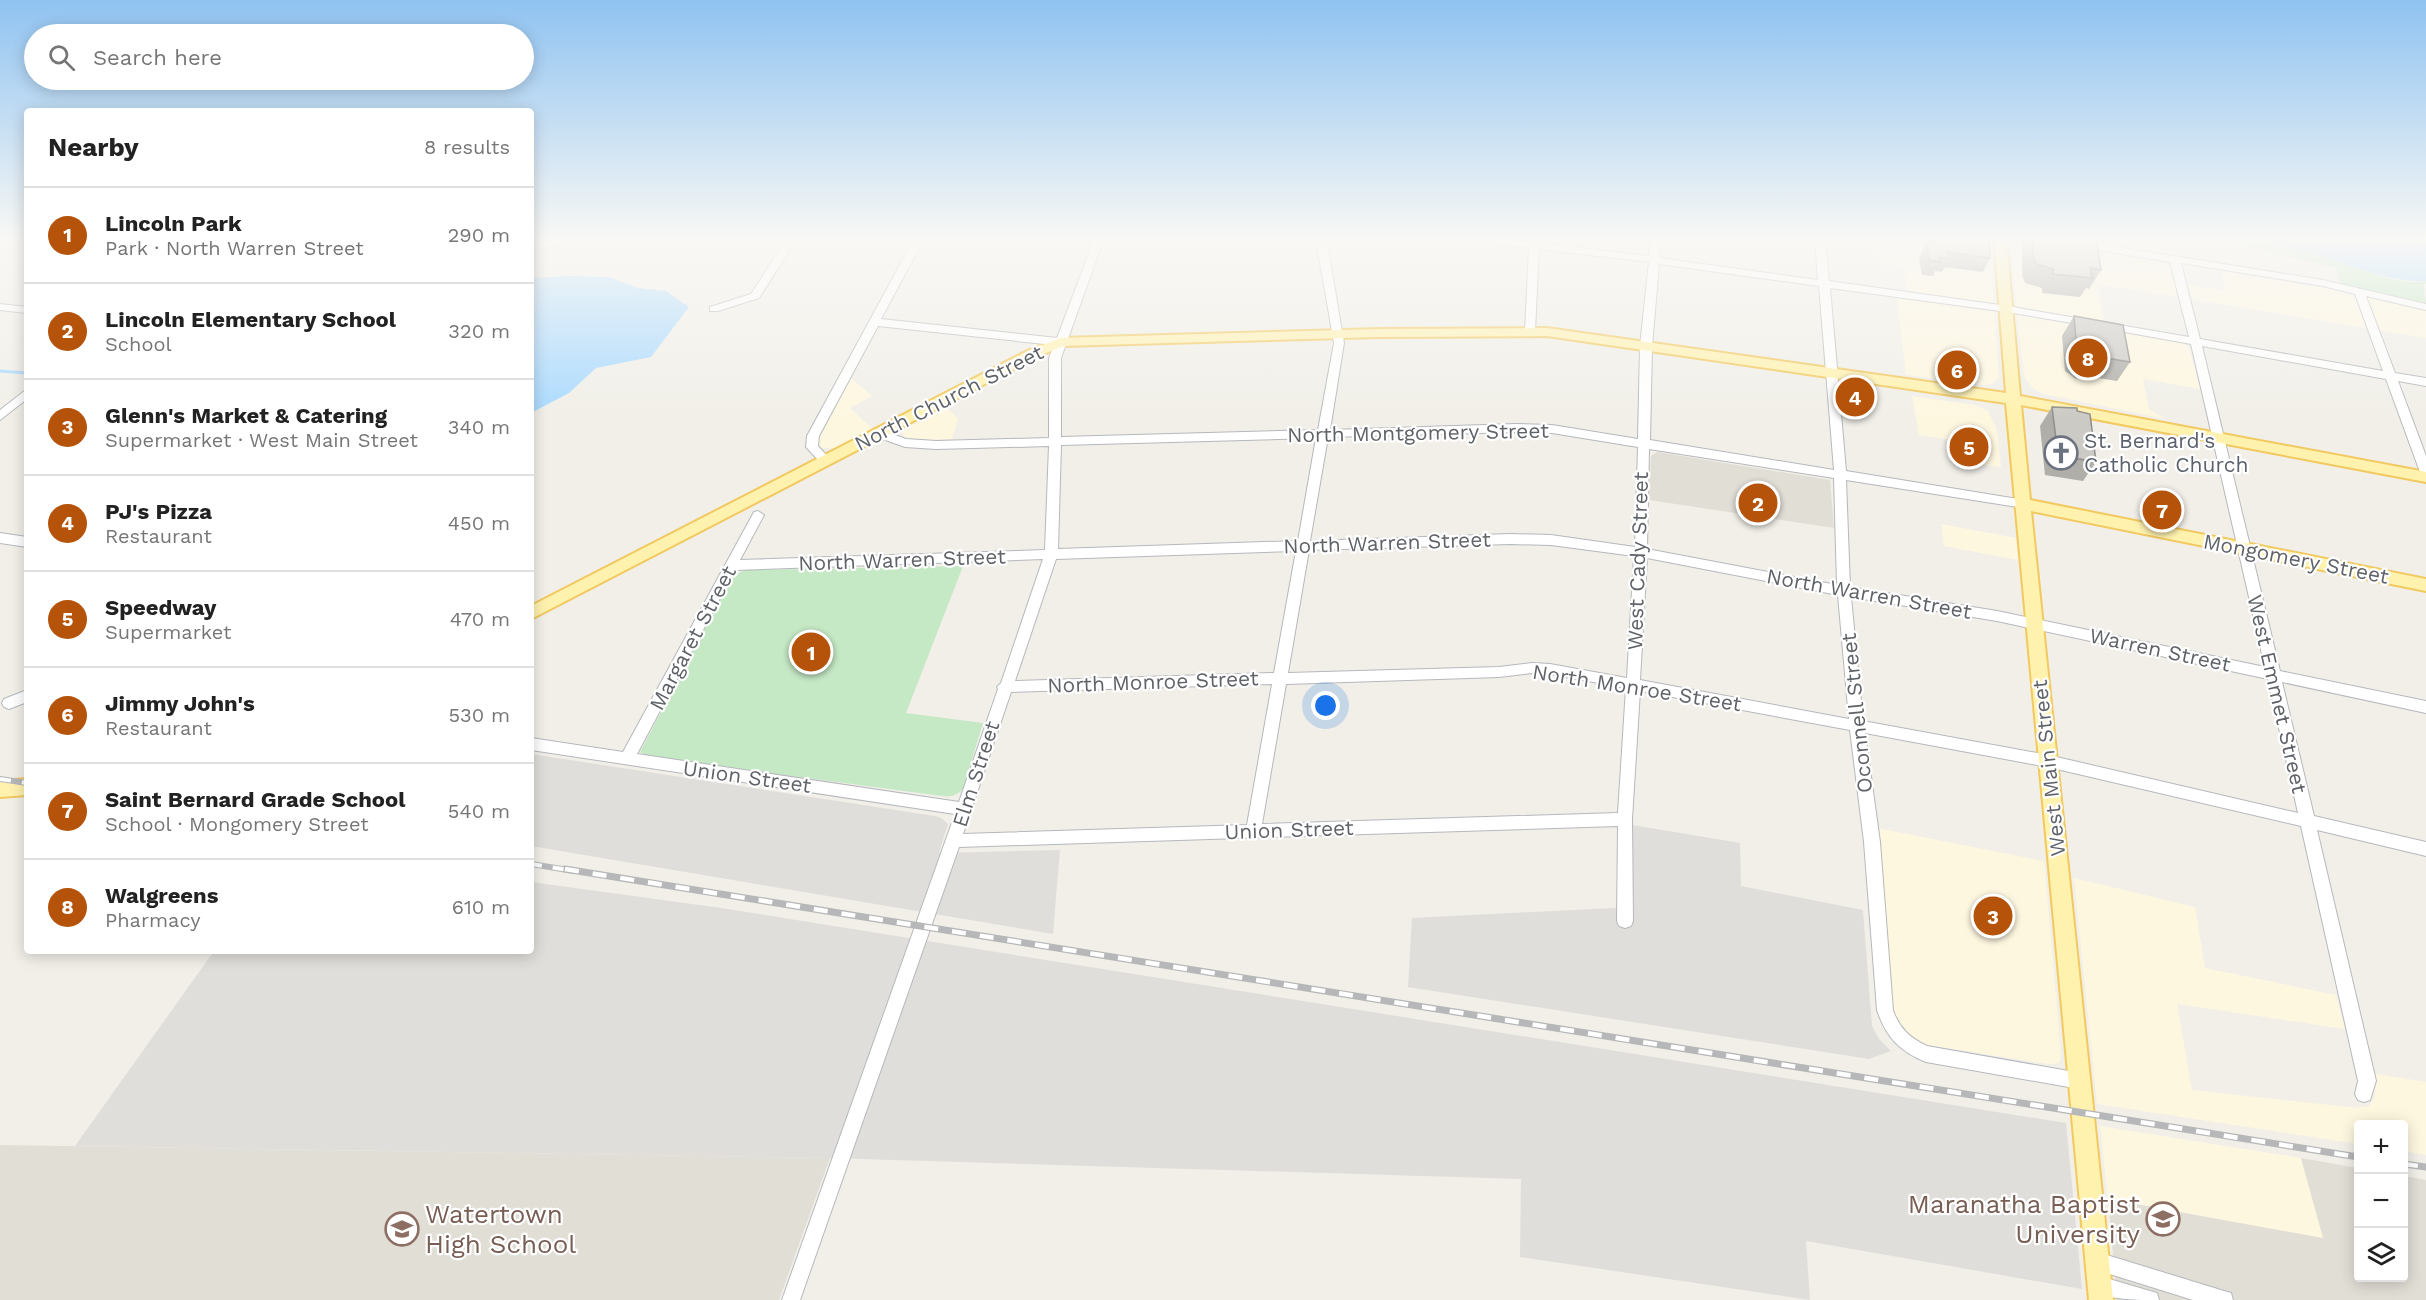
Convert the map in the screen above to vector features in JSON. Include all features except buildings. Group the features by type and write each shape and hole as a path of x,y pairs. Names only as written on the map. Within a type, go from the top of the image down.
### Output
{"main road":[{"name":"West Main Street","path":"2006,298 2013,399 2100,1293"},
{"name":"North Church Street","path":"534,612 1034,353 1061,342 1530,331 2013,399 2426,477"},
{"name":"Mongomery Street","path":"2024,504 2426,585"},
{"path":"0,789 24,787"}],"street":[{"path":"714,309 749,298"},
{"path":"826,461 812,447 813,436 888,298"},
{"name":"Elm Street","path":"791,1300 954,841 1004,687 1051,555 1055,358 1077,298"},
{"path":"1253,831 1339,343 1331,298"},
{"path":"1530,331 1532,298"},
{"name":"West Cady Street","path":"1625,921 1625,819 1641,552 1646,346 1650,298"},
{"name":"Oconnell Street","path":"1825,298 1840,475 1844,591 1857,727 1872,842 1885,1010 1894,1033 1906,1045 1926,1054 2080,1081"},
{"path":"1924,298 2007,309 2426,382"},
{"name":"West Emmet Street","path":"2184,298 2219,437 2363,1063 2367,1081 2364,1094"},
{"path":"2361,298 2426,472"},
{"path":"2387,298 2426,307"},
{"path":"0,307 24,310"},
{"path":"875,322 1005,338 1061,342"},
{"path":"0,416 24,396"},
{"name":"North Montgomery Street","path":"881,434 897,441 922,445 1543,429 2024,504"},
{"name":"Margaret Street","path":"627,759 758,515"},
{"path":"0,538 24,542"},
{"name":"North Warren Street","path":"732,565 1510,539 1551,540 1641,552 1844,591 2035,624"},
{"name":"Warren Street","path":"2035,624 2426,707"},
{"name":"North Monroe Street","path":"1004,687 1499,672 1532,668 1633,683 1857,727 2048,761 2426,849"},
{"path":"9,703 24,697"},
{"name":"Union Street","path":"534,744 964,809"},
{"name":"Union Street","path":"954,841 1625,819"},
{"path":"2097,1261 2224,1300"},
{"path":"2100,1293 2150,1300"}],"shaded area":[{"path":"1897,298 1993,298 1999,378 1992,384 1983,385 1906,375"},
{"path":"2016,298 2100,298 2105,330 2183,343 2189,348 2200,389 2143,379 2149,409 2165,419 2044,394 2033,389 2024,376"},
{"path":"2370,298 2426,311 2426,338 2191,299"},
{"path":"851,378 872,396 850,408 873,429 835,448 821,448 818,442 819,436"},
{"path":"1846,386 1869,389 1874,410 1844,406 1843,388"},
{"path":"1912,396 1975,405 1988,411 1997,430 2001,467 1951,460 1947,439 1919,435"},
{"path":"946,407 958,419 952,439 923,440 904,437 903,432 909,427"},
{"path":"1657,452 1830,480 1834,528 1649,500 1651,456"},
{"path":"1941,524 2016,538 2018,560 1944,546"},
{"path":"534,754 935,816 948,824 939,853 1060,850 1053,934 534,847"},
{"path":"1632,825 1740,843 1741,886 1863,910 1872,1026 1879,1039 1891,1051 1869,1059 1408,987 1412,918 1633,907"},
{"path":"1877,828 2044,861 2061,1054 2059,1063 2049,1064 1915,1043 1893,1024"},
{"path":"2074,878 2195,907 2205,968 2336,995 2345,1029 2177,1004 2192,1090 2358,1108 2369,1106 2375,1097 2376,1074 2426,1082 2426,1155 2408,1152 2408,1120 2354,1120 2354,1143 2097,1104"},
{"path":"534,882 721,908 2066,1123 2082,1289 1806,1241 1810,1300 1520,1257 1521,1179 830,1158 75,1146 212,954 534,954"},
{"path":"2100,1126 2301,1158 2324,1239 2108,1199"},
{"name":"Watertown High School","path":"0,1145 830,1158 779,1300 0,1300"},
{"name":"Maranatha Baptist University","path":"2301,1158 2354,1167 2354,1282 2408,1282 2408,1177 2426,1180 2426,1300 2117,1300 2108,1199 2323,1238"}],"green space":[{"path":"2401,298 2425,298 2426,303"},
{"path":"963,566 906,713 983,723 963,789 958,793 942,796 649,757 640,752 733,577 744,570"}],"water":[{"path":"534,298 676,298 689,307 651,357 596,368 569,393 534,411"}],"waterway":[{"path":"0,371 24,373"}],"railway":[{"path":"0,779 24,783"},
{"path":"534,864 574,871"},
{"path":"565,869 2354,1156"},
{"path":"2408,1165 2426,1167"}],"place":[{"name":"Walgreens","path":"2088,358"},
{"name":"Jimmy John's","path":"1957,370"},
{"name":"PJ's Pizza","path":"1855,397"},
{"name":"Speedway","path":"1969,447"},
{"name":"St. Bernard's Catholic Church","path":"2061,453"},
{"name":"Lincoln Elementary School","path":"1758,503"},
{"name":"Saint Bernard Grade School","path":"2162,510"},
{"name":"Lincoln Park","path":"811,652"},
{"name":"Glenn's Market & Catering","path":"1993,916"},
{"name":"Maranatha Baptist University","path":"2163,1219"},
{"name":"Watertown High School","path":"402,1229"}]}
